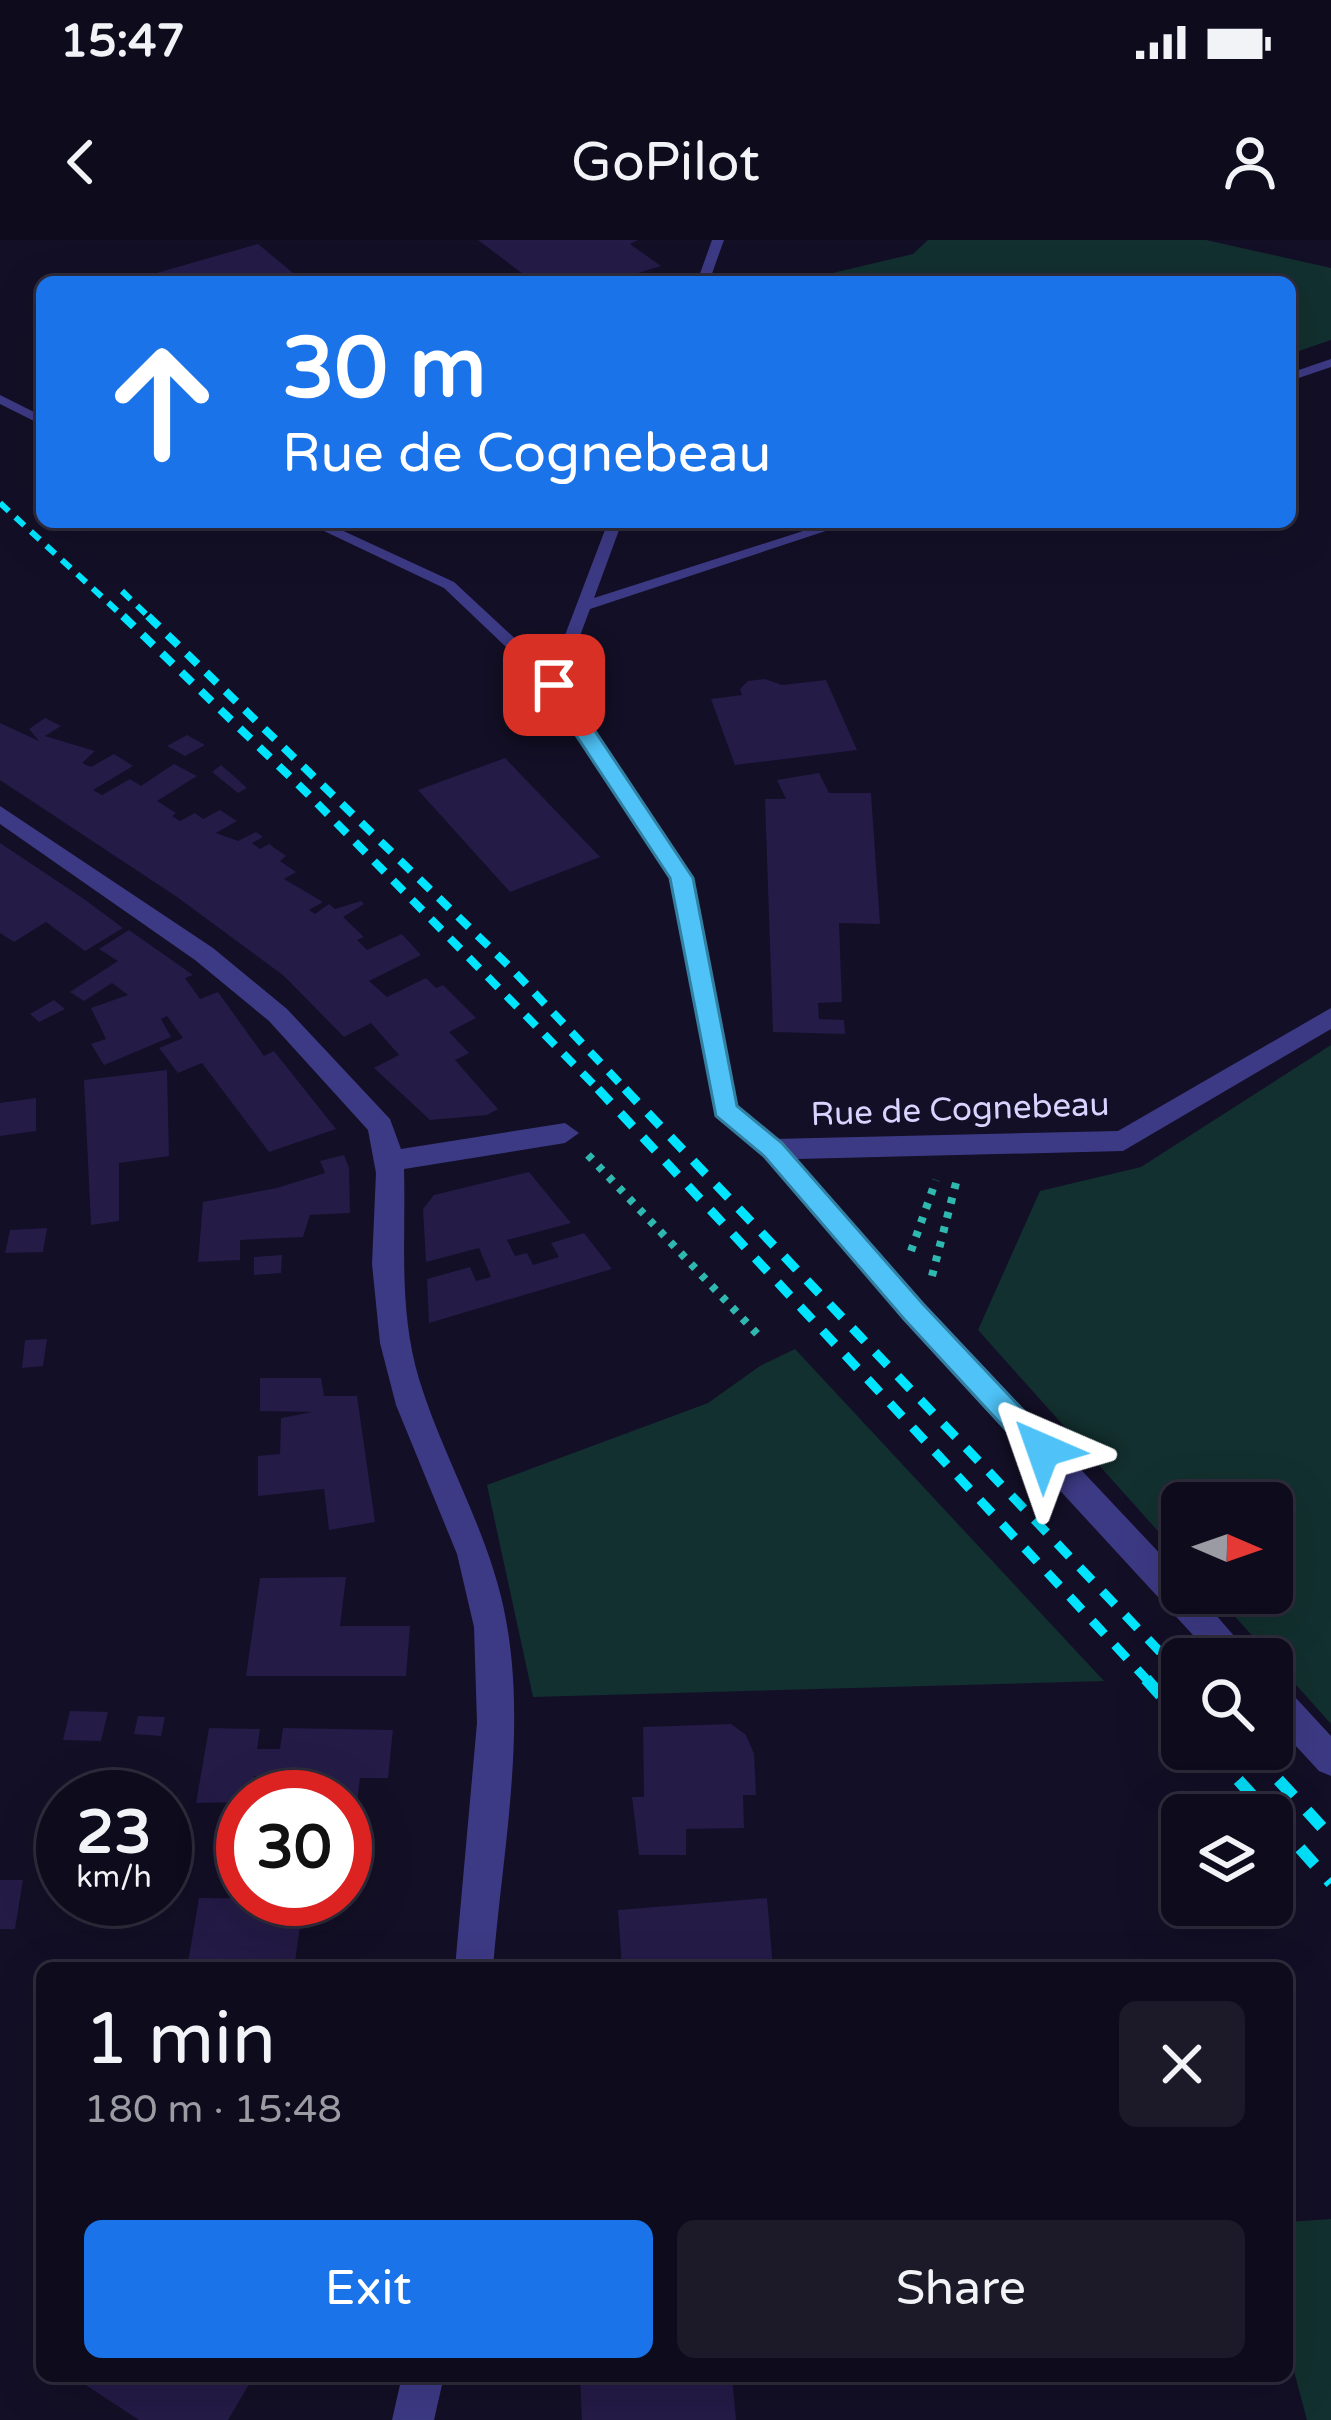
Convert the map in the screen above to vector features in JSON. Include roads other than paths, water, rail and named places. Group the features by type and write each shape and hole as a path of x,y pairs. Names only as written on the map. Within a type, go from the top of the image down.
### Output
{"street":[{"path":"0,813 125,896 278,1016 380,1126 393,1162 386,1251 396,1348 419,1423 455,1500 476,1565 495,1658 474,1962"},
{"name":"Rue de Cognebeau","path":"773,1149 1123,1141 1331,1017"},
{"path":"393,1162 565,1133"},
{"name":"Rue de Cognebeau","path":"773,1149 914,1312 1217,1638"},
{"path":"1293,1719 1331,1760"},
{"path":"413,2420 422,2382"}],"lane":[{"path":"705,276 718,240"},
{"path":"1296,375 1331,363"},
{"path":"0,399 36,418"},
{"path":"325,528 449,585 554,685 682,878 725,1109 773,1149"},
{"path":"554,685 613,528"},
{"path":"584,606 827,528"}],"railway":[{"path":"0,503 126,619"},
{"path":"122,591 151,619"},
{"path":"123,616 308,794 601,1092"},
{"path":"148,616 510,967 628,1092"},
{"path":"598,1089 1149,1682"},
{"path":"625,1089 1161,1653"},
{"path":"1146,1679 1161,1696"},
{"path":"1229,1770 1251,1794"},
{"path":"1269,1770 1331,1837"},
{"path":"1293,1840 1331,1883"}]}
